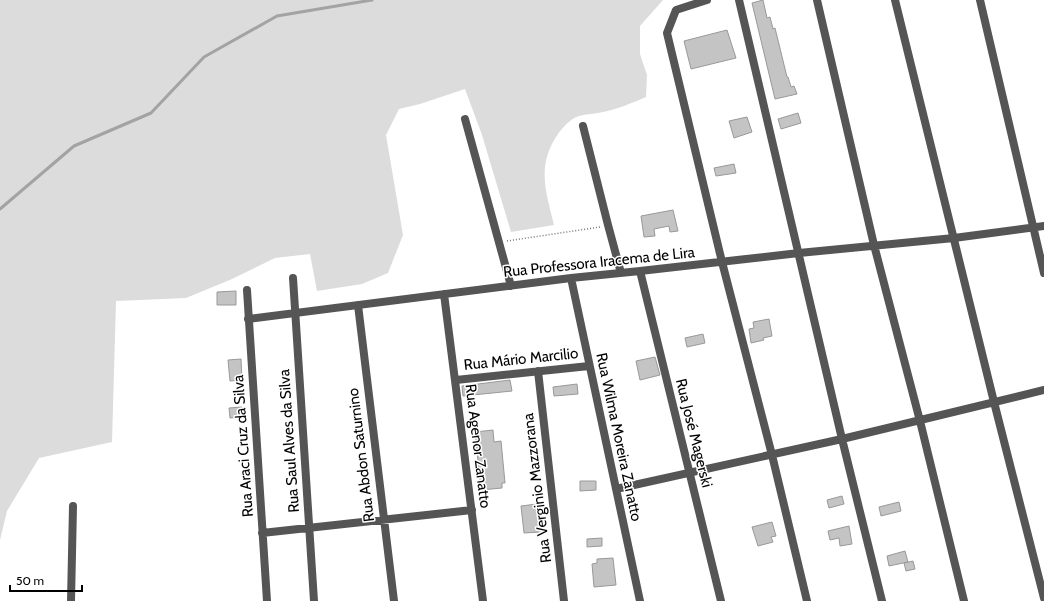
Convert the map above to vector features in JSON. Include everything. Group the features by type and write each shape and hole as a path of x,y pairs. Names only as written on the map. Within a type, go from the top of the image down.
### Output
{"street":[{"path":"707,0 676,10 667,33 722,262 772,455 807,601"},
{"path":"739,0 842,439 882,601"},
{"path":"817,0 874,245 920,420 964,601"},
{"path":"895,0 1044,598"},
{"path":"980,0 1044,273"},
{"path":"465,119 510,286"},
{"path":"583,126 608,225 622,273"},
{"name":"Rua Professora Iracema de Lira","path":"248,319 571,278 874,245 954,238 1044,226"},
{"name":"Rua José Magerski","path":"640,271 721,601"},
{"name":"Rua Saul Alves da Silva","path":"293,278 314,601"},
{"name":"Rua Wilma Moreira Zanatto","path":"571,278 640,601"},
{"name":"Rua Araci Cruz da Silva","path":"247,290 267,601"},
{"name":"Rua Agenor Zanatto","path":"444,294 483,601"},
{"name":"Rua Abdon Saturnino","path":"358,305 394,601"},
{"name":"Rua Mário Marcilio","path":"456,380 589,366"},
{"name":"Rua Verginio Mazzorana","path":"538,371 564,601"},
{"path":"616,489 842,439 1044,390"},
{"path":"71,601 73,506"},
{"path":"262,533 472,510"}],"path":[{"path":"499,242 548,236 608,225"}],"shaded area":[{"path":"0,0 663,0 640,26 640,54 647,75 646,97 630,104 600,113 576,117 562,129 551,146 545,168 545,179 548,201 554,225 511,232 482,135 465,89 420,104 399,109 386,135 403,235 388,273 362,284 317,291 310,254 275,258 232,279 186,298 116,301 112,442 39,458 7,511 0,540"}],"building":[{"path":"763,0 767,18 770,17 773,29 775,28 787,77 791,87 794,86 797,94 775,99 752,3"},
{"path":"727,30 736,58 691,69 684,41"},
{"path":"798,113 801,123 781,129 778,119"},
{"path":"747,117 752,132 734,138 729,121"},
{"path":"734,164 736,173 716,176 714,168"},
{"path":"673,210 678,231 670,232 669,226 654,229 655,236 644,237 641,216"},
{"path":"236,291 236,305 217,305 217,292"},
{"path":"769,319 772,336 763,338 764,340 751,343 749,329 754,328 753,322"},
{"path":"703,334 705,343 687,347 685,338"},
{"path":"655,357 660,375 640,380 636,361"},
{"path":"241,359 242,380 230,381 228,360"},
{"path":"510,380 512,391 463,396 462,386"},
{"path":"577,384 578,394 554,396 553,387"},
{"path":"242,407 243,417 230,418 229,408"},
{"path":"493,430 494,442 501,441 505,483 502,483 502,488 481,490 475,432"},
{"path":"580,481 596,481 596,490 580,491"},
{"path":"842,496 844,504 829,508 827,500"},
{"path":"899,502 901,511 881,516 879,507"},
{"path":"537,504 541,532 524,533 521,506"},
{"path":"772,522 776,536 771,537 773,542 758,546 752,527"},
{"path":"849,526 852,544 840,546 839,538 830,540 828,531"},
{"path":"602,538 602,546 587,547 587,539"},
{"path":"905,551 908,562 889,566 887,556"},
{"path":"613,558 616,585 594,587 592,564 597,563 597,559"},
{"path":"913,561 915,569 906,571 904,563"}],"waterway":[{"path":"0,209 74,146 151,113 204,57 277,16 372,0"}]}
